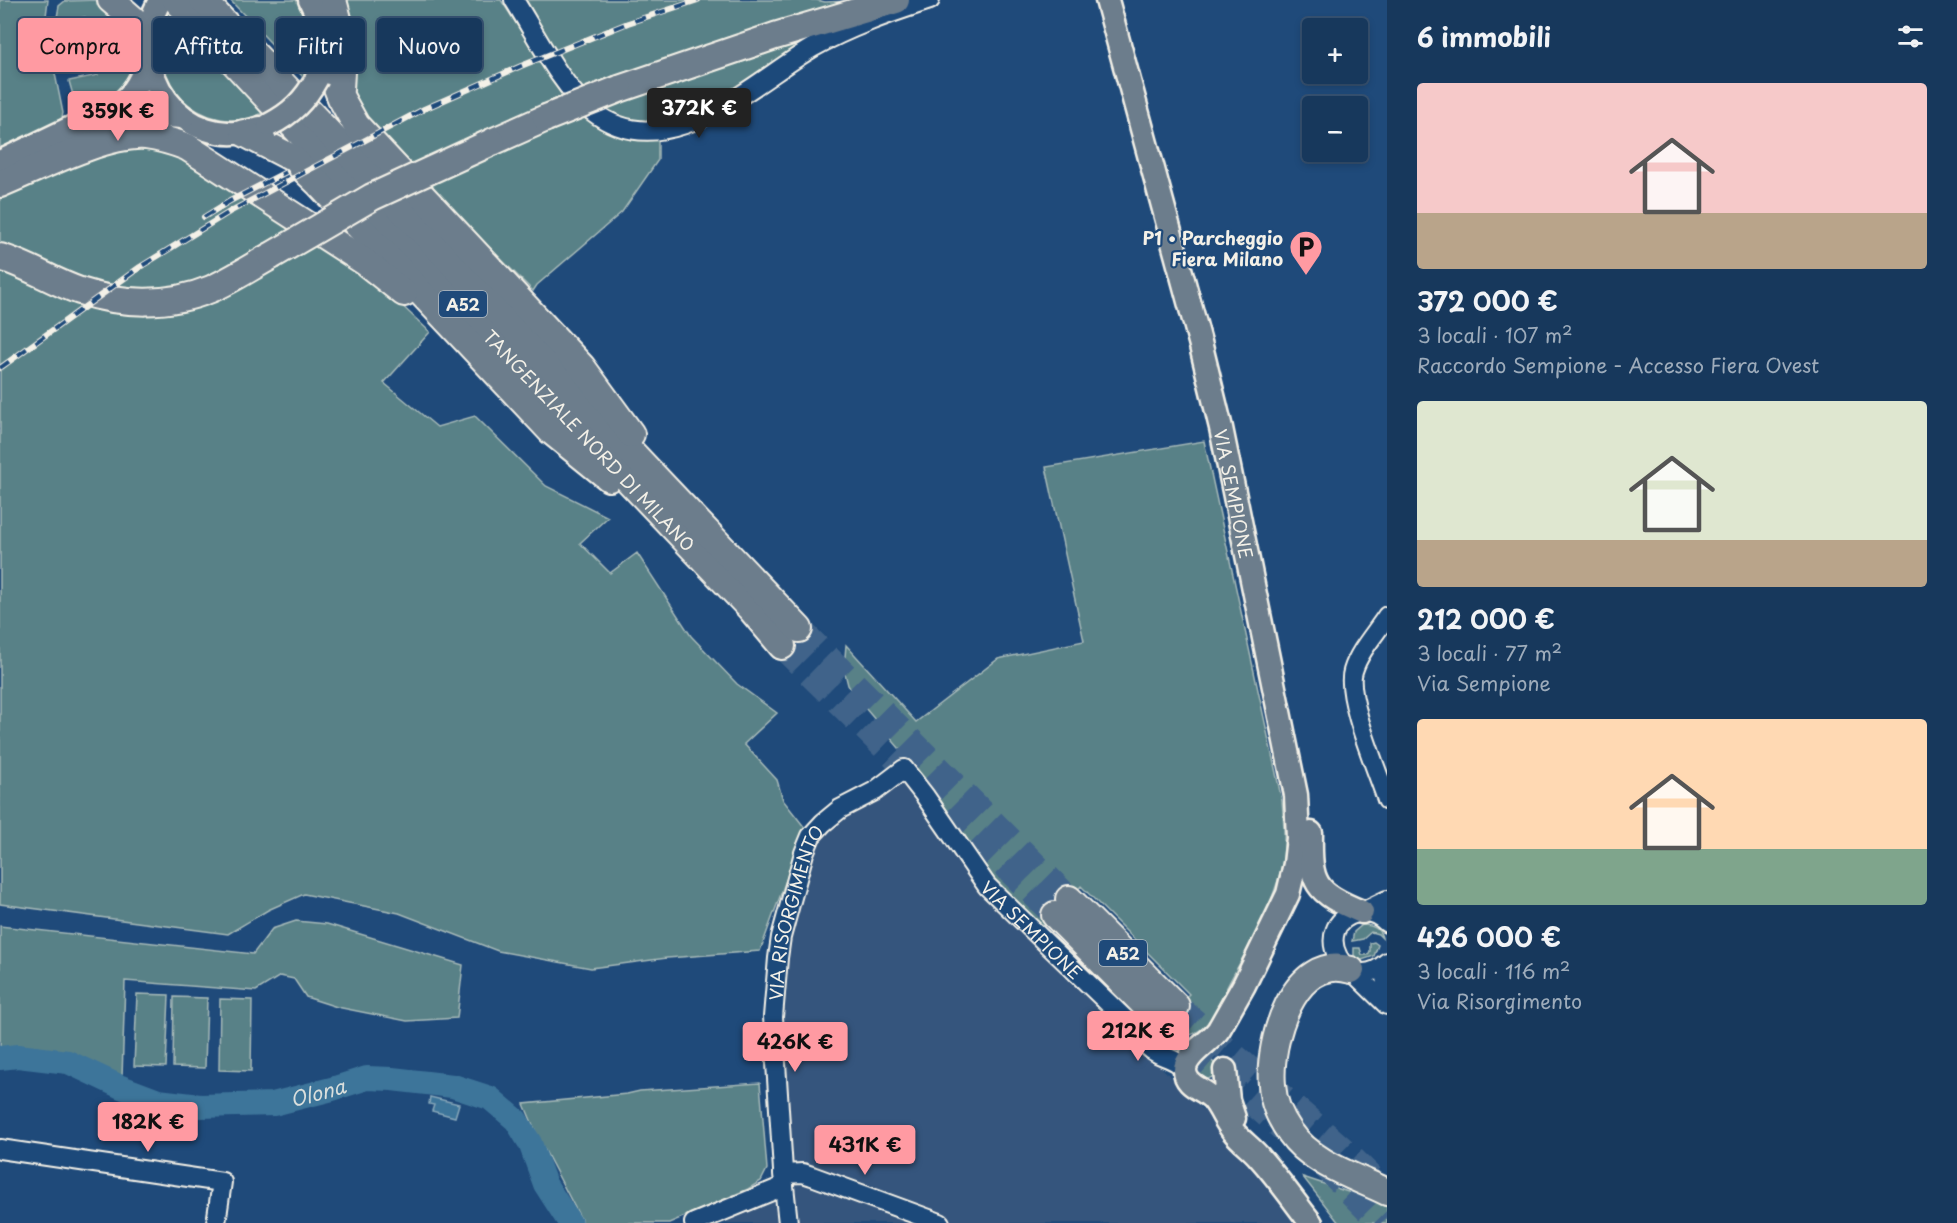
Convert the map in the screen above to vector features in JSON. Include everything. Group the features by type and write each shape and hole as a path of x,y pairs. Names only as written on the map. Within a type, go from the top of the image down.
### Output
{"highway":[{"path":"111,0 133,19 148,50"},
{"name":"TANGENZIALE NORD DI MILANO","path":"165,1 363,202 750,608 790,637 723,549 202,0"},
{"path":"0,257 81,291 115,300 134,302 181,298 208,290 232,279 372,197 546,118 619,89 774,36 896,0"},
{"path":"318,2 343,38 341,98"},
{"path":"331,72 341,98 356,124 582,367 632,435 670,477 723,549"},
{"path":"244,133 292,158 551,431 617,485 702,574 750,608"},
{"path":"0,183 116,139 145,136 187,147 291,213 400,289 536,416"},
{"name":"A52","path":"1062,907 1169,1014"},
{"path":"1351,970 1337,967 1319,972 1307,980 1291,1000 1281,1022 1275,1046 1273,1094 1284,1124 1304,1149 1328,1164 1387,1192"}],"main road":[{"name":"VIA SEMPIONE","path":"1107,0 1200,342 1221,428 1298,808 1296,858 1288,894 1244,985 1215,1036 1193,1065"},
{"path":"0,162 128,98 142,78 153,12 165,1"},
{"path":"318,2 320,18"},
{"path":"148,50 160,92 166,101 183,117 206,129 224,133 244,133 269,125 287,115 304,99 318,72"},
{"path":"0,174 124,118 150,115 183,117"},
{"path":"0,183 50,151"},
{"path":"1284,731 1309,795 1311,861 1316,881 1327,896 1362,912"},
{"name":"VIA SEMPIONE","path":"1244,985 1225,1040 1224,1066 1227,1100 1235,1119 1249,1135 1271,1153 1326,1223"},
{"path":"1210,1050 1221,1058 1224,1066 1220,1082 1215,1087 1202,1089 1193,1065 1210,1050"},
{"path":"1193,1065 1222,1117 1262,1159 1311,1223"}],"street":[{"path":"514,0 579,100 615,125 645,131 666,130 701,118 828,39 863,23 930,0"},
{"path":"1387,616 1358,658 1351,683 1355,706 1387,800"},
{"name":"VIA RISORGIMENTO","path":"788,1223 773,1017 779,948 787,914 811,836 840,809 876,791 904,769"},
{"name":"VIA SEMPIONE","path":"904,769 987,886 1129,1023 1193,1065"},
{"path":"1387,900 1345,919 1334,934 1336,954 1342,964 1387,1005"},
{"path":"1362,912 1376,915 1387,923"},
{"path":"1351,970 1368,973 1385,964 1387,989"},
{"path":"0,1149 222,1182 216,1223"},
{"path":"694,1223 803,1173 940,1223"}],"shaded area":[{"path":"901,783 922,798 970,871 1200,1107 1252,1155 1304,1223 717,1223 792,1191 781,991 786,947 814,841 827,827"},
{"path":"430,1097 459,1104 455,1117 432,1111 434,1105 429,1104"}],"green space":[{"path":"0,0 48,0 46,18 18,18 18,72 55,72 63,113 61,121 0,154"},
{"path":"97,0 117,18 57,18 59,6 65,1"},
{"path":"230,0 297,0 307,18 276,18 276,49 264,36 264,18 247,18"},
{"path":"344,0 501,0 568,104 610,130 633,137 658,139 658,160 622,212 537,285 533,291 392,150 366,116 356,100 351,72 365,72 365,18 346,18"},
{"path":"523,0 816,0 825,2 850,1 580,93"},
{"path":"168,11 175,18 166,18"},
{"path":"804,41 730,92 689,113 669,119 642,122 624,118 600,107 718,64"},
{"path":"97,72 134,72 127,88 99,108 73,95 69,81 98,75"},
{"path":"165,72 227,72 265,112 241,119 218,118 197,110 180,97"},
{"path":"112,148 165,148 364,270 430,332 384,383 437,427 475,416 546,486 608,517 580,543 610,573 637,553 691,636 737,684 777,713 744,744 777,780 783,800 805,828 760,951 667,958 591,968 498,951 399,913 304,894 268,910 228,934 0,904 0,269 127,312 232,268 168,291 96,288 0,249 0,194"},
{"path":"1204,441 1282,801 1284,844 1281,870 1271,901 1216,1010 1200,1030 1188,1036 1176,1037 1152,1031 1189,994 1081,886 1042,928 992,876 928,782 854,695 848,685 844,669 846,645 916,722 998,659 1084,641 1046,467"},
{"path":"296,921 327,924 463,965 457,1018 407,1021 337,1007 306,997 294,979 280,976 256,991 125,981 122,1078 42,1048 0,1049 0,926 253,954 272,929"},
{"path":"1362,925 1375,928 1382,938 1371,932 1363,939 1352,941 1354,932"},
{"path":"1374,942 1378,945 1374,956 1359,961 1354,957 1354,948 1360,948 1362,955 1368,955 1370,943"},
{"path":"137,994 169,995 166,1067 134,1066"},
{"path":"174,997 207,998 205,1068 173,1067"},
{"path":"220,999 252,1000 251,1071 219,1070"},
{"path":"1202,1059 1210,1059 1216,1065 1216,1073 1210,1079 1202,1079 1196,1073 1196,1065"},
{"path":"760,1083 767,1169 761,1181 748,1189 669,1223 583,1223 539,1139 524,1104 640,1091"},
{"path":"1303,1177 1378,1202 1387,1207 1387,1223 1339,1223"}],"waterway":[{"name":"Olona","path":"0,1058 18,1056 68,1062 121,1087 158,1101 200,1106 273,1104 367,1078 453,1086 490,1098 516,1120 530,1143 545,1184 570,1223"}],"tunnel":[{"path":"799,629 1069,899"},
{"path":"782,646 1055,915"},
{"path":"1176,1006 1340,1147 1383,1189"},
{"path":"1161,1021 1291,1136"},
{"path":"1323,1164 1381,1223"}],"railway":[{"path":"0,368 140,267 231,211 424,109 521,66 628,23 698,0"},
{"path":"204,217 286,172"}],"place":[{"name":"P1 • Parcheggio Fiera Milano","path":"1306,276"}]}
